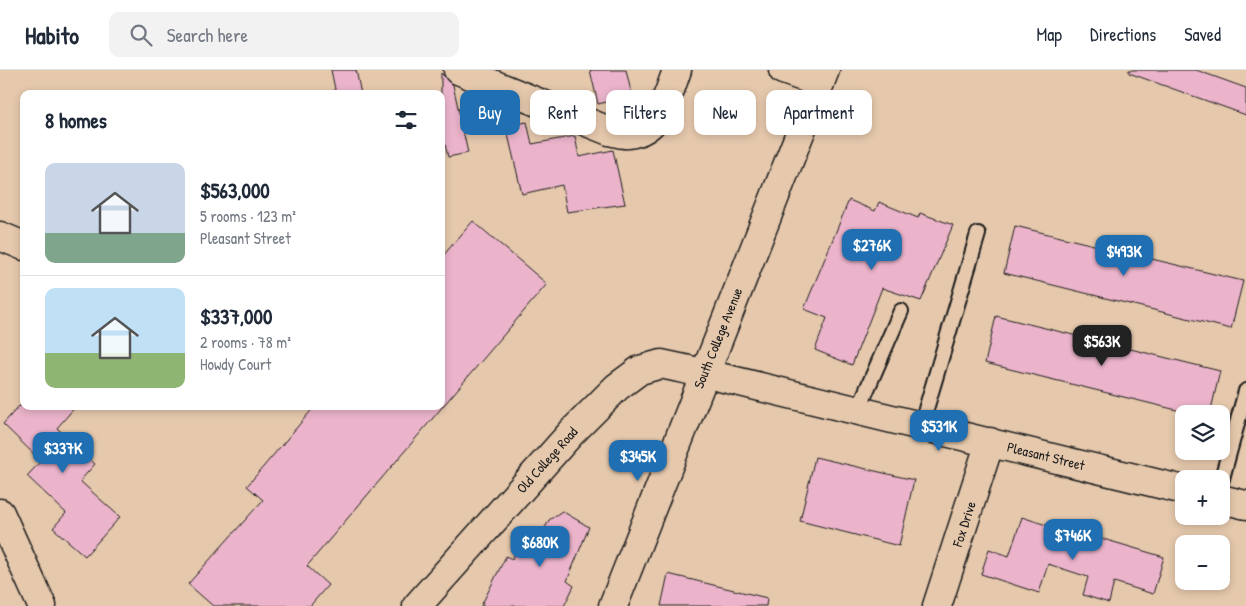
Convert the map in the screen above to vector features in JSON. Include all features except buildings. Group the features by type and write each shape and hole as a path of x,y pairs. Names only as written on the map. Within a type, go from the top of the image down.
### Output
{"street":[{"path":"458,70 609,130 627,135 642,130 654,122 663,107 677,70"},
{"path":"783,70 822,77"},
{"name":"South College Avenue","path":"613,606 703,373 822,77"},
{"path":"0,236 20,244"},
{"name":"Old College Road","path":"418,606 572,432 617,387 640,370 661,364 703,373"},
{"name":"Pleasant Street","path":"703,373 1175,488"},
{"name":"Fox Drive","path":"937,606 990,442"},
{"path":"1230,501 1246,505"},
{"path":"0,513 42,606"}],"lane":[{"path":"922,426 978,234"},
{"path":"858,410 901,311"},
{"path":"1224,470 1246,391"}]}
